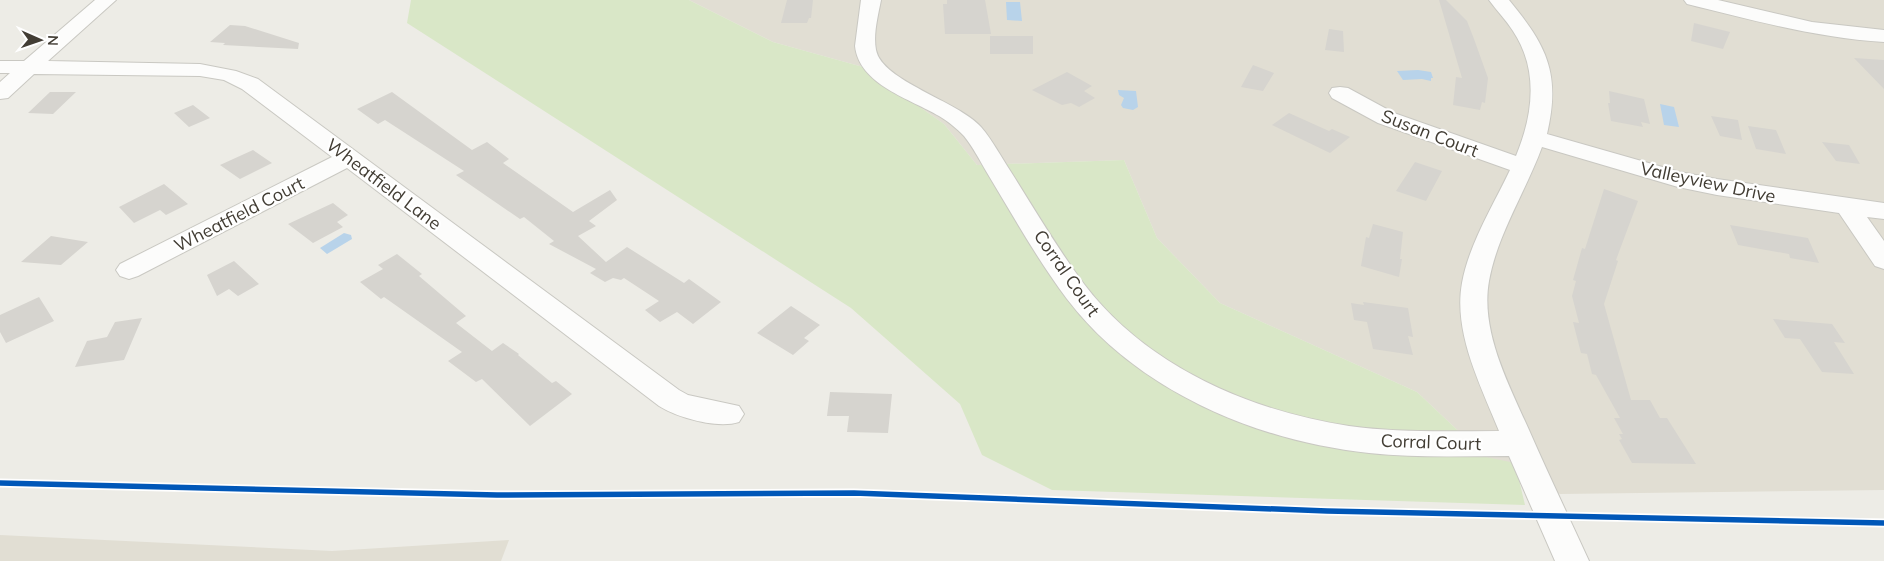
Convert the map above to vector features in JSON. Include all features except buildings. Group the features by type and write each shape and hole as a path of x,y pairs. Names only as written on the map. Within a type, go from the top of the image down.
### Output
{"street":[{"path":"0,93 106,0"},
{"name":"Corral Court","path":"871,0 866,41 866,52 870,61 880,73 894,83 967,125 1076,292 1098,319 1158,367 1208,395 1240,409 1306,430 1350,438 1398,443 1519,444"},
{"path":"1499,0 1514,16 1537,57 1544,96 1536,138 1479,263 1474,304 1483,352 1519,444 1572,561"},
{"path":"1694,0 1811,29 1884,36"},
{"name":"Wheatfield Lane","path":"0,67 200,70 229,75 250,84 669,398 681,405 730,414"},
{"name":"Susan Court","path":"1340,93 1386,118 1523,167"},
{"name":"Valleyview Drive","path":"1536,138 1678,179 1756,194 1884,211"},
{"name":"Wheatfield Court","path":"129,270 349,158"},
{"path":"1848,207 1884,260"}],"shaded area":[{"path":"689,0 1884,0 1884,490 1560,494 1486,457 1417,392 1220,303 1157,238 1124,160 977,165 944,124 863,67 773,42"},
{"path":"0,535 332,551 509,540 501,561 0,561"}],"green space":[{"path":"411,0 689,0 773,42 863,67 944,124 977,165 1124,160 1157,238 1220,303 1417,392 1486,457 1515,463 1525,505 1052,490 982,455 960,404 851,308 407,23"}],"water":[{"path":"1006,2 1020,2 1022,21 1007,20"},
{"path":"1418,70 1431,72 1433,78 1431,78 1431,81 1422,79 1403,80 1397,71"},
{"path":"1118,90 1136,91 1138,107 1133,110 1123,108 1121,105 1124,98 1119,95"},
{"path":"1660,104 1674,107 1679,127 1664,125"},
{"path":"344,233 351,235 352,239 327,254 320,248"}],"cycle path":[{"path":"0,483 497,495 854,493 1327,511 1884,523"}]}
